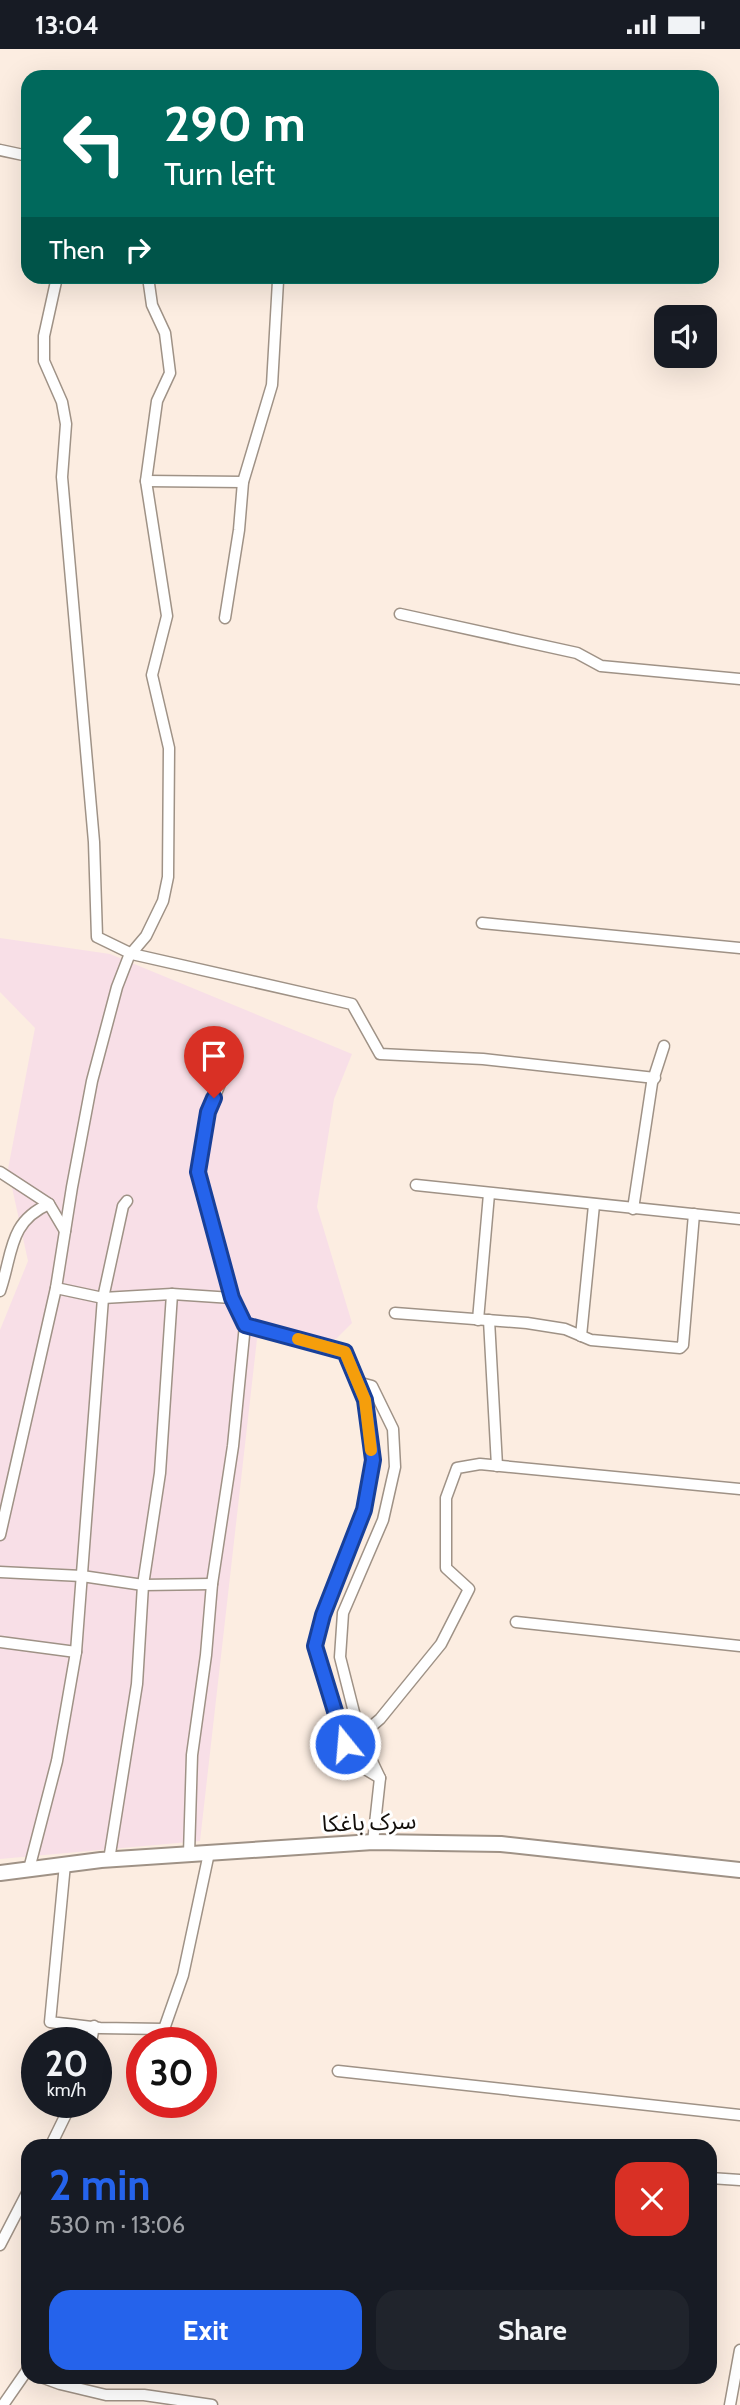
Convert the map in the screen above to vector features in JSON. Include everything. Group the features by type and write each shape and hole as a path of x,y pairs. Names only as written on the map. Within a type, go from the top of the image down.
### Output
{"street":[{"path":"0,150 21,154"},
{"path":"55,284 44,336 44,361 62,402 66,424 62,477 94,842 97,937 132,954 352,1004 380,1054 483,1059 655,1078"},
{"path":"0,1535 56,1288 92,1081 117,987 129,956 146,936 158,912 168,877 169,748 152,675 167,617 146,481 157,401 170,373 165,333 152,305 149,284"},
{"path":"225,618 239,530 243,482 272,386 278,284"},
{"path":"146,481 243,482"},
{"path":"400,614 577,653 601,666 740,679"},
{"path":"482,923 740,948"},
{"path":"633,1209 652,1083 664,1046"},
{"path":"189,1854 192,1755 206,1655 212,1584 233,1445 245,1325 232,1298 198,1172 208,1112 220,1084"},
{"path":"0,1172 49,1204 65,1231"},
{"path":"416,1185 740,1219"},
{"path":"489,1193 483,1320 497,1466"},
{"path":"29,1869 57,1761 76,1653 103,1298 123,1206 127,1201"},
{"path":"0,1291 15,1234 24,1221 49,1204"},
{"path":"580,1336 594,1205"},
{"path":"395,1313 565,1329 592,1340 675,1348 683,1345 694,1214"},
{"path":"56,1288 103,1298 172,1294 232,1298"},
{"path":"109,1860 137,1684 143,1585 160,1473 172,1294"},
{"path":"245,1325 345,1352 365,1400 373,1460 364,1510 323,1615 315,1646 345,1744 355,1763 380,1779"},
{"path":"357,1382 372,1386 393,1429 395,1467 383,1520 343,1613 340,1657 360,1736 380,1779 373,1842"},
{"path":"360,1736 380,1719 441,1644 469,1589 446,1568 446,1498 457,1468 480,1464 740,1489"},
{"path":"0,1572 82,1577 143,1585 212,1584"},
{"path":"516,1622 740,1646"},
{"path":"0,1641 76,1653"},
{"name":"سرک باغکا","path":"0,1873 109,1860 373,1842 501,1844 740,1870"},
{"path":"65,1864 50,2022 164,2029 183,1975 209,1853"},
{"path":"338,2071 740,2115"},
{"path":"54,2139 64,2118"},
{"path":"717,2179 740,2181"},
{"path":"0,2245 21,2204"},
{"path":"730,2405 740,2350"},
{"path":"3,2405 21,2379"},
{"path":"60,2384 105,2400 144,2395 176,2402 212,2405"}],"shaded area":[{"path":"0,938 110,954 352,1054 334,1099 317,1207 352,1323 336,1339 257,1339 200,1841 0,1859 0,1330 28,1261 8,1169 35,1028 0,992"}],"slow traffic":[{"path":"298,1339 345,1352 365,1400 371,1450"}],"route":[{"path":"214,1098 208,1112 198,1172 232,1298 245,1325 345,1352 365,1400 373,1460 364,1510 323,1615 315,1646 345,1744"}]}
